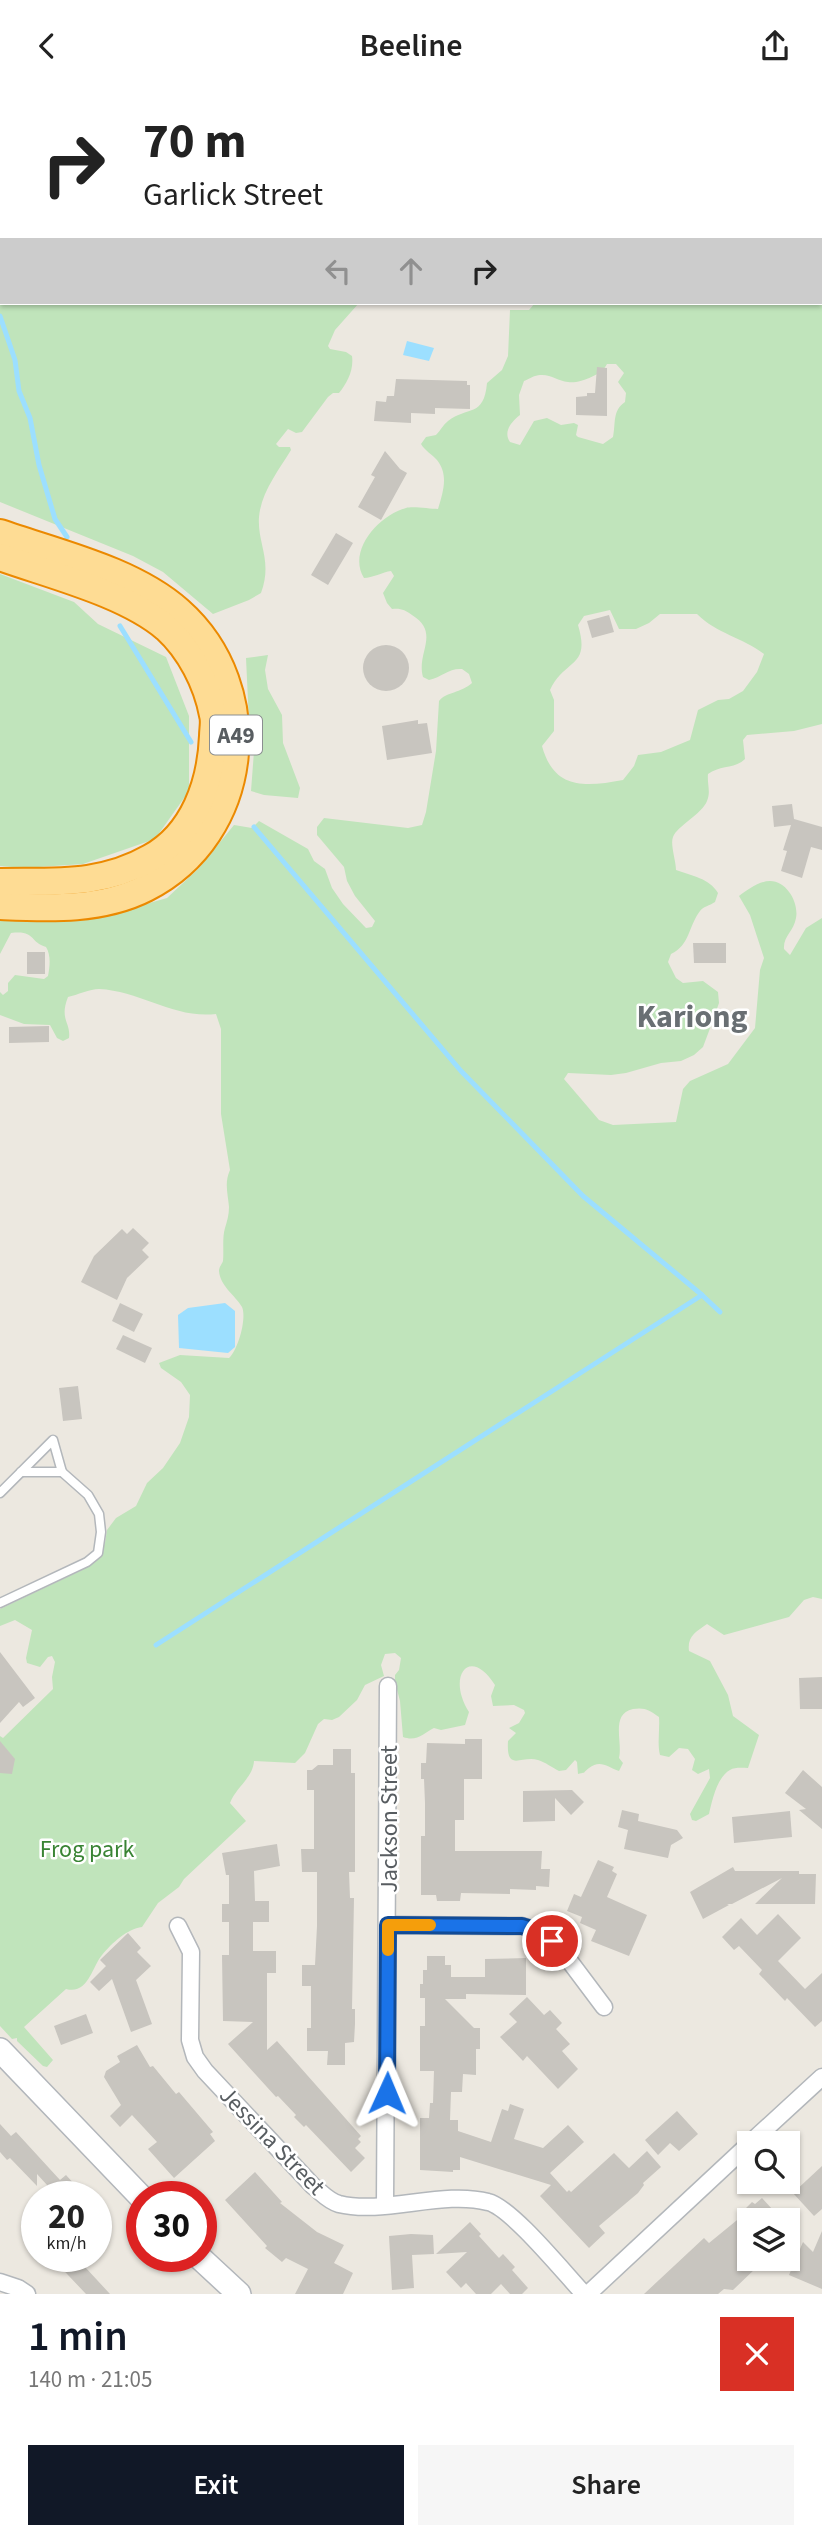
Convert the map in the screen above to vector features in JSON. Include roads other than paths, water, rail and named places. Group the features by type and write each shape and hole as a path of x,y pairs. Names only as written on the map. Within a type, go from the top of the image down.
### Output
{"highway":[{"name":"A49","path":"0,533 150,589 179,611 206,642 218,664 235,715 236,741 231,781 216,820 191,856 171,873 137,892 89,905 0,906"},
{"name":"A49","path":"0,557 106,594 165,627 186,650 203,680 214,717 212,760 201,802 180,832 153,857 123,871 88,881 0,882"}],"main road":[{"path":"0,2050 126,2181"},
{"path":"208,2272 225,2294"},
{"path":"214,2272 239,2294"}],"street":[{"name":"Jackson Street","path":"386,2205 388,1686"},
{"path":"388,1925 522,1926 538,1931 565,1955 604,2007"},
{"name":"Jessina Street","path":"178,1926 191,1952 190,2040 195,2057 313,2186 330,2200 340,2204 386,2205 466,2199 489,2202 516,2222 586,2294"},
{"path":"763,2131 822,2077"},
{"path":"586,2294 737,2155"},
{"path":"0,2282 27,2294"}],"lane":[{"path":"0,1493 53,1440 62,1472 88,1495 99,1514 101,1532 98,1553 87,1562 0,1603"},
{"path":"21,1472 62,1472"}],"water":[{"path":"407,341 434,348 429,361 403,355"},
{"path":"225,1303 235,1311 235,1347 228,1353 179,1348 178,1315 188,1308"}],"waterway":[{"path":"0,316 15,360 19,391 30,418 39,465 55,519 67,537"},
{"path":"120,626 191,742"},
{"path":"156,1645 702,1295 583,1196 461,1071 254,827"},
{"path":"702,1295 720,1312"}],"district":[{"name":"Kariong","path":"692,1017"}],"park label":[{"name":"Frog park","path":"87,1849"}]}
